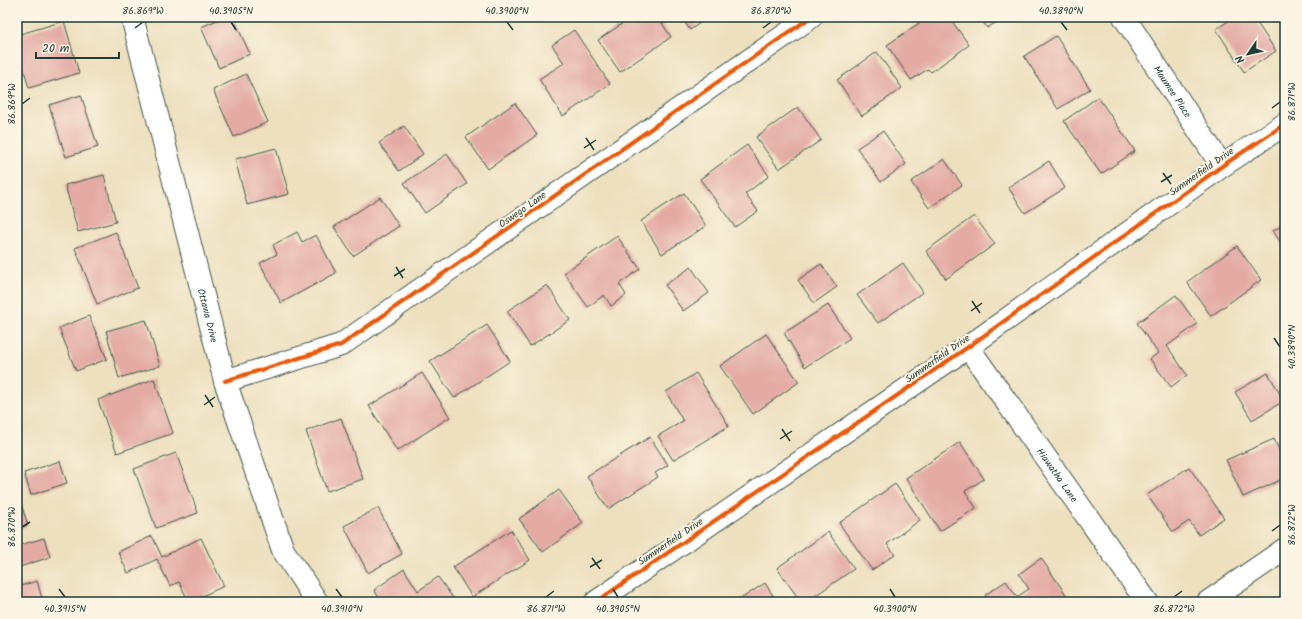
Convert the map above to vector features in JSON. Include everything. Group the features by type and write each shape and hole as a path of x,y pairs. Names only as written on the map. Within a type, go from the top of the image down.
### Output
{"street":[{"name":"Ottawa Drive","path":"132,17 225,381 283,550 316,602"},
{"name":"Oswego Lane","path":"225,381 341,345 811,17"},
{"name":"Maumee Place","path":"1124,17 1222,166"},
{"name":"Summerfield Drive","path":"596,602 968,347 1222,166 1285,124"},
{"name":"Hiawatha Lane","path":"968,347 1147,602"},
{"path":"1208,602 1285,549"}],"building":[{"path":"224,17 233,17 250,54 219,68 201,27"},
{"path":"632,17 658,17 671,37 620,72 598,40"},
{"path":"681,17 708,17 690,30"},
{"path":"928,17 949,17 969,45 931,72 928,69 911,80 887,45"},
{"path":"980,17 1005,17 987,28"},
{"path":"1235,17 1253,17 1276,51 1244,72 1216,29"},
{"path":"64,21 79,73 29,88 20,56 17,57 17,35"},
{"path":"574,30 610,84 563,116 539,79 564,63 552,45"},
{"path":"1056,36 1090,89 1058,109 1024,56"},
{"path":"877,52 902,88 862,116 837,80"},
{"path":"246,74 268,122 234,137 213,90"},
{"path":"81,95 98,147 66,157 49,105"},
{"path":"1098,97 1135,151 1101,174 1064,121"},
{"path":"515,103 537,135 488,169 466,137"},
{"path":"798,107 821,140 779,169 756,137"},
{"path":"404,126 423,154 399,171 379,143"},
{"path":"883,131 906,164 881,182 857,148"},
{"path":"747,145 769,176 745,194 758,211 735,227 700,179"},
{"path":"276,148 289,194 247,205 235,159"},
{"path":"447,154 467,184 425,213 404,183"},
{"path":"944,159 962,185 929,208 911,182"},
{"path":"1049,161 1065,188 1025,213 1008,187"},
{"path":"104,175 116,222 78,232 65,185"},
{"path":"684,193 706,226 662,254 641,221"},
{"path":"380,197 399,226 353,256 334,227"},
{"path":"974,216 995,244 946,279 926,251"},
{"path":"1285,224 1285,249 1273,231"},
{"path":"116,232 138,288 97,304 75,248"},
{"path":"297,232 302,242 316,235 336,273 281,303 260,263 277,254 273,245"},
{"path":"617,236 640,269 619,284 626,295 611,306 604,295 588,307 564,273"},
{"path":"1237,246 1261,280 1211,316 1187,282"},
{"path":"903,263 923,292 878,323 857,295"},
{"path":"821,264 837,287 814,303 798,280"},
{"path":"691,267 709,293 683,311 665,285"},
{"path":"547,285 570,320 530,346 507,311"},
{"path":"1176,295 1197,324 1167,346 1187,375 1171,387 1150,359 1158,353 1137,323"},
{"path":"828,305 850,338 805,367 784,333"},
{"path":"89,316 107,359 76,371 59,328"},
{"path":"146,320 160,366 119,378 106,331"},
{"path":"487,325 510,361 454,398 430,361"},
{"path":"766,334 799,382 753,414 720,366"},
{"path":"422,373 450,417 397,451 369,406"},
{"path":"696,373 729,426 673,460 658,436 683,421 666,392"},
{"path":"1268,373 1284,401 1252,420 1235,392"},
{"path":"154,379 173,433 117,453 98,400"},
{"path":"341,418 363,479 327,491 306,431"},
{"path":"650,437 668,465 655,473 658,477 608,509 587,476"},
{"path":"1274,439 1285,462 1285,478 1243,497 1226,460"},
{"path":"960,442 984,479 965,491 976,508 940,531 906,478"},
{"path":"176,453 198,513 156,528 134,469"},
{"path":"60,461 67,483 31,495 24,473"},
{"path":"1189,467 1224,518 1199,535 1189,521 1173,532 1147,495"},
{"path":"895,484 920,520 887,544 895,554 872,570 839,523"},
{"path":"559,490 583,523 543,552 519,519"},
{"path":"21,504 28,525 17,529 17,506"},
{"path":"378,508 402,554 368,573 344,526"},
{"path":"511,530 530,560 472,597 453,567"},
{"path":"828,532 854,569 806,602 801,602 777,568"},
{"path":"152,536 162,557 201,538 224,586 189,602 179,582 170,586 157,559 128,573 118,552"},
{"path":"44,538 50,557 17,568 17,546"},
{"path":"1041,558 1071,602 990,602 985,595 1006,581 1017,597 1029,589 1019,574"},
{"path":"404,569 418,591 438,577 456,602 382,602 374,590"},
{"path":"37,581 43,602 17,602 17,587"},
{"path":"765,583 777,602 736,602"}],"cycle path":[{"path":"225,381 341,345 811,17"},
{"path":"596,602 968,347 1222,166 1285,124"}]}
